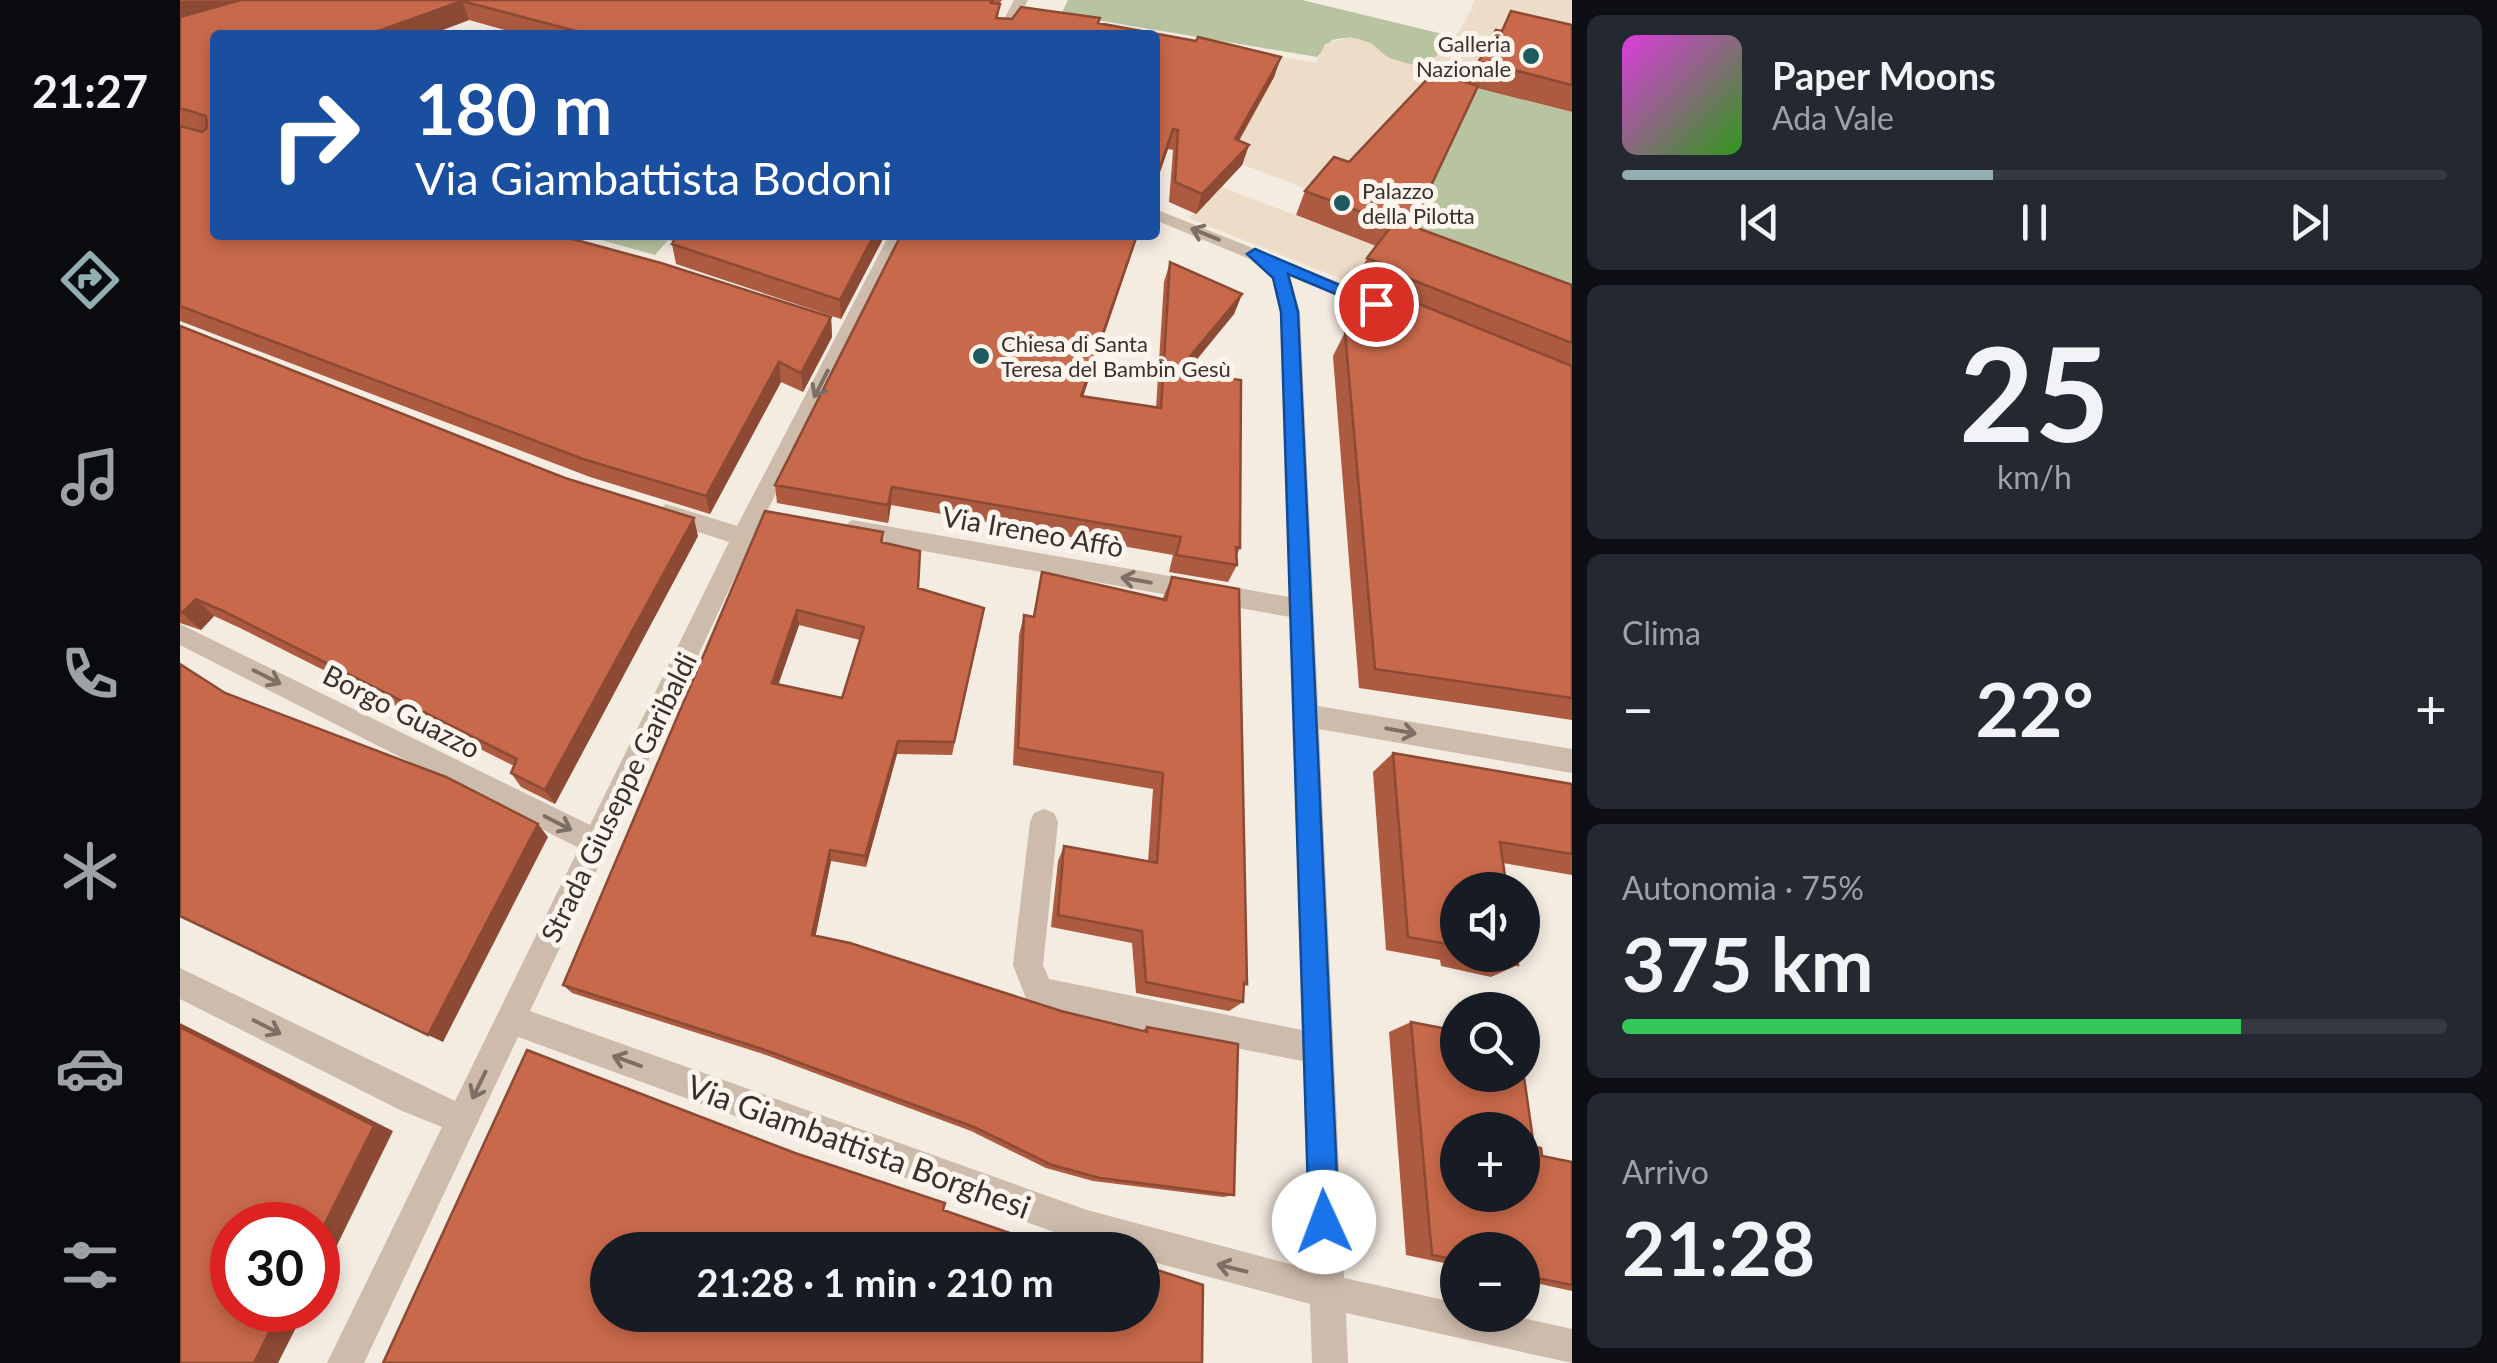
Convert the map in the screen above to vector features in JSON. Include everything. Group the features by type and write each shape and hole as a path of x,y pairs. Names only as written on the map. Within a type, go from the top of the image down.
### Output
{"street":[{"path":"1006,30 1021,0"},
{"path":"1160,216 1413,320"},
{"name":"Strada Giuseppe Garibaldi","path":"345,1363 743,538 768,514 834,329 895,240"},
{"path":"1255,254 1281,276 1290,312 1330,1363"},
{"path":"636,504 743,538"},
{"name":"Via Ireneo Affò","path":"820,524 1300,609"},
{"name":"Borgo Guazzo","path":"180,634 596,842"},
{"path":"1305,715 1572,761"},
{"path":"1044,822 1028,965 1038,990 1056,999 1318,1048"},
{"path":"180,983 412,1100 462,1120"},
{"name":"Via Giambattista Borghesi","path":"511,1019 1027,1208 1156,1248 1327,1292 1572,1347"}],"green space":[{"path":"1068,0 1302,0 1455,37 1425,68 1396,61 1353,38 1332,40 1317,57 1061,14"},
{"path":"1478,88 1572,112 1572,315 1399,249 1455,128"},
{"path":"601,240 668,240 655,255"},
{"path":"668,240 701,240 695,248"}],"shaded area":[{"path":"1475,0 1572,0 1572,52 1462,79 1315,192 1228,159 1282,57 1316,63 1325,44 1350,37 1371,43 1388,58 1425,68 1460,30 1470,11 1475,11 1471,8"},
{"path":"1222,187 1381,248 1356,282 1359,286 1189,218"}],"building":[{"path":"241,0 993,0 991,3 1000,4 996,18 1012,19 1021,7 1100,18 1098,23 1136,30 572,30 462,1 381,30 210,30 210,240 576,240 831,317 801,373 779,362 706,496 583,459 180,306 180,126 202,132 207,128 206,116 180,108 180,17"},
{"path":"1511,11 1572,25 1572,85 1479,61 1496,30 1502,31"},
{"path":"1160,34 1196,41 1198,37 1281,57 1235,139 1249,145 1202,194 1175,182 1178,130 1173,129 1160,167"},
{"path":"1434,72 1478,86 1412,226 1572,285 1572,343 1390,271 1391,268 1367,258 1393,224 1305,191 1334,157 1349,162"},
{"path":"674,240 871,240 840,300 672,244"},
{"path":"898,240 1135,240 1081,396 1161,408 1170,262 1242,294 1177,372 1241,380 1237,565 1176,555 1181,537 892,487 888,505 775,485"},
{"path":"1377,287 1572,366 1572,698 1375,669 1345,332"},
{"path":"180,326 565,478 694,518 545,790 511,773 517,759 223,611 196,599 180,612"},
{"path":"765,511 883,532 881,542 920,551 918,588 984,608 954,742 898,741 865,856 830,850 812,935 850,943 1061,1011 1147,1032 1147,1027 1238,1044 1234,1195 1100,1178 1052,1165 974,1127 762,1049 563,985","holes":["797,610 864,627 842,698 772,683"]},
{"path":"1042,572 1166,600 1172,577 1239,589 1247,984 1244,983 1243,1002 1146,982 1142,931 1058,915 1064,846 1157,863 1163,773 1018,748 1024,615 1034,617"},
{"path":"180,664 225,693 446,777 538,824 428,1035 180,916"},
{"path":"1393,753 1572,784 1572,854 1500,842 1504,872 1440,872 1440,943 1408,937"},
{"path":"1411,1022 1440,1028 1440,1092 1526,1092 1529,1112 1440,1112 1440,1212 1540,1212 1540,1148 1542,1156 1572,1162 1572,1285 1540,1279 1540,1232 1440,1232 1440,1257 1432,1255"},
{"path":"180,1027 374,1126 336,1202 210,1202 210,1332 269,1332 254,1363 180,1363"},
{"path":"527,1050 795,1153 945,1203 943,1210 1007,1232 590,1232 590,1332 1160,1332 1160,1271 1203,1285 1202,1363 383,1363"}],"place":[{"name":"Galleria Nazionale","path":"1531,56"},
{"name":"Palazzo della Pilotta","path":"1342,203"},
{"name":"Chiesa di Santa Teresa del Bambin Gesù","path":"981,356"}],"route":[{"path":"1324,1222 1290,312 1281,276 1255,254 1376,304"}]}
